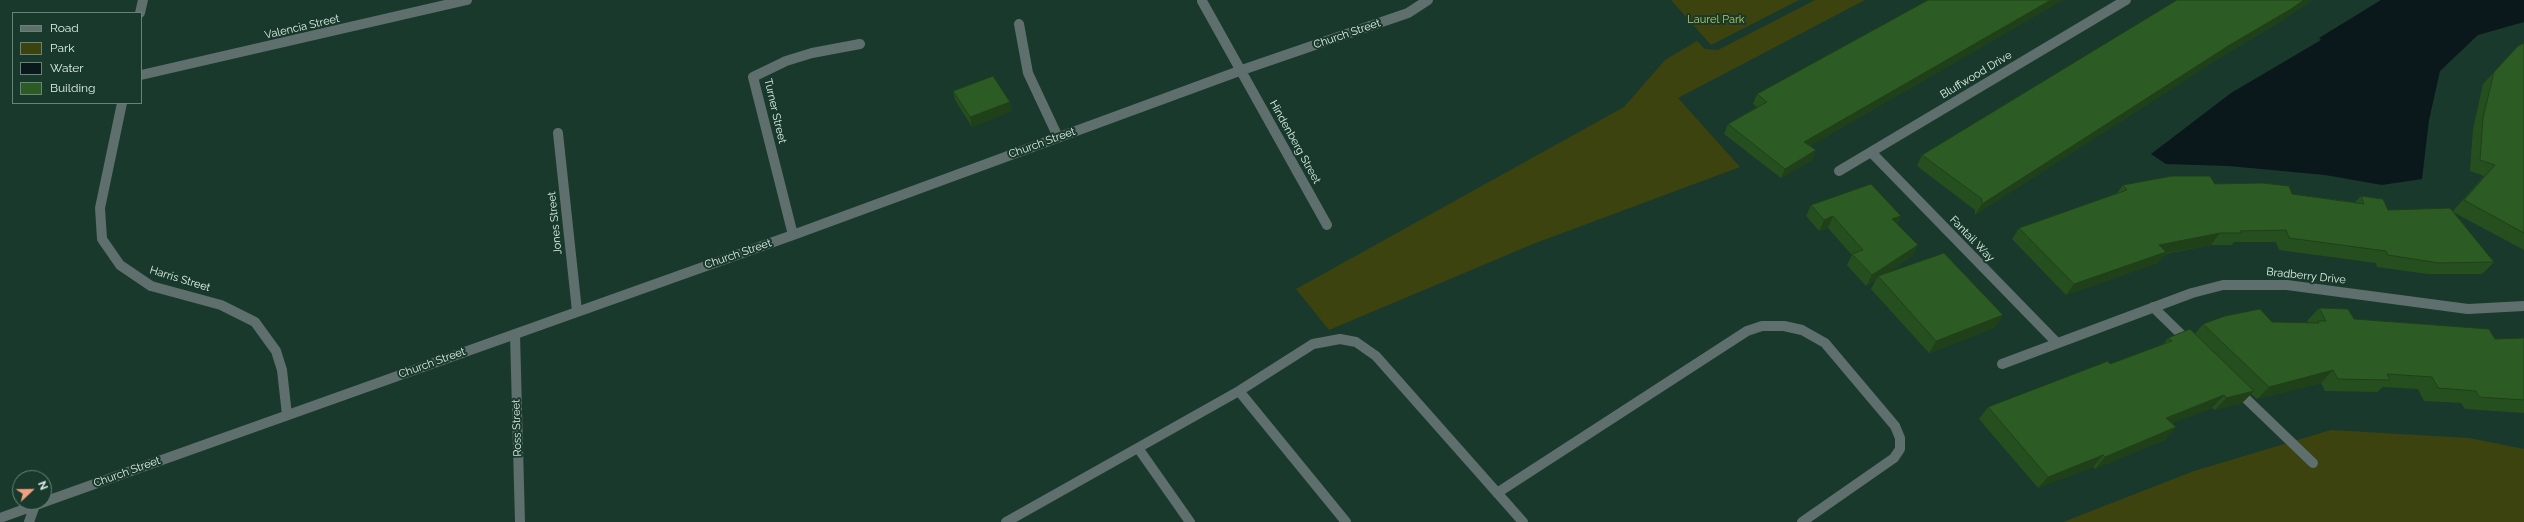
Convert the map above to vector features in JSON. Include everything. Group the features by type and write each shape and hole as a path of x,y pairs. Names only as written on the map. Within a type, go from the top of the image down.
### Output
{"street":[{"path":"140,12 143,0"},
{"name":"Valencia Street","path":"142,75 467,0"},
{"name":"Church Street","path":"52,499 793,235 1242,70 1408,13 1428,0"},
{"name":"Bluffwood Drive","path":"1839,171 2126,0"},
{"name":"Hindenberg Street","path":"1202,1 1242,70 1327,225"},
{"path":"1019,24 1028,73 1058,137"},
{"name":"Turner Street","path":"793,235 753,77 786,61 812,52 860,44"},
{"name":"Harris Street","path":"122,104 100,208 102,239 120,265 151,286 211,301 255,322 268,336 276,351 282,370 287,415"},
{"name":"Jones Street","path":"558,133 577,311"},
{"name":"Fantail Way","path":"1870,152 2057,343"},
{"name":"Bradberry Drive","path":"2002,364 2153,307 2207,288 2222,285 2258,284 2307,287 2468,309 2524,306"},
{"path":"2153,307 2198,352"},
{"path":"1497,493 1747,331 1762,326 1784,326 1802,330 1825,344 1895,426 1900,438 1900,449 1894,458 1802,522"},
{"name":"Ross Street","path":"515,334 520,522"},
{"path":"1013,520 1239,391 1313,344 1334,340 1356,342 1376,356 1523,522"},
{"path":"2227,380 2313,464"},
{"path":"1239,391 1346,522"},
{"path":"1138,448 1190,522"},
{"name":"Church Street","path":"0,518 22,510"},
{"path":"28,522 36,510"}],"green space":[{"name":"Laurel Park","path":"1671,0 1799,0 1711,45"},
{"path":"1815,0 1865,0 1678,98 1740,167 1533,244 1329,330 1296,289 1624,107 1665,60 1697,41 1705,49 1718,50"},
{"path":"2331,430 2469,438 2524,449 2524,522 2063,522 2194,471"}],"water":[{"path":"2381,0 2524,0 2524,22 2478,35 2440,71 2429,120 2422,179 2382,185 2325,175 2229,166 2166,164 2151,154 2231,93 2321,40 2319,38"}],"building":[{"path":"1928,0 2051,0 1804,142 1816,150 1785,169 1728,124 1767,102 1757,94"},
{"path":"2177,0 2304,0 2228,46 1982,204 1982,199 1922,155"},
{"path":"2524,43 2524,233 2464,200 2495,165 2480,160 2483,118 2494,72 2518,46"},
{"path":"993,76 1010,102 970,117 953,91"},
{"path":"2172,176 2210,176 2215,184 2263,183 2289,186 2292,194 2364,204 2361,196 2383,199 2388,210 2450,208 2494,262 2439,263 2388,255 2386,251 2289,238 2286,230 2240,231 2242,233 2220,233 2159,245 2166,252 2074,284 2019,228 2127,190 2123,185"},
{"path":"1871,184 1901,216 1892,219 1918,245 1872,275 1852,254 1863,250 1833,216 1824,220 1811,205"},
{"path":"1944,253 2003,315 1936,341 1878,276"},
{"path":"2319,308 2348,309 2354,319 2489,329 2495,339 2524,338 2524,400 2479,397 2476,391 2438,388 2432,377 2387,374 2390,380 2338,379 2333,370 2269,387 2203,324 2225,316 2260,309 2272,322 2319,323 2318,321 2326,321"},
{"path":"2190,329 2254,391 2226,398 2224,395 2166,418 2176,427 2105,457 2103,455 2048,477 1988,407 2108,361 2110,364 2172,341 2168,338"}]}
